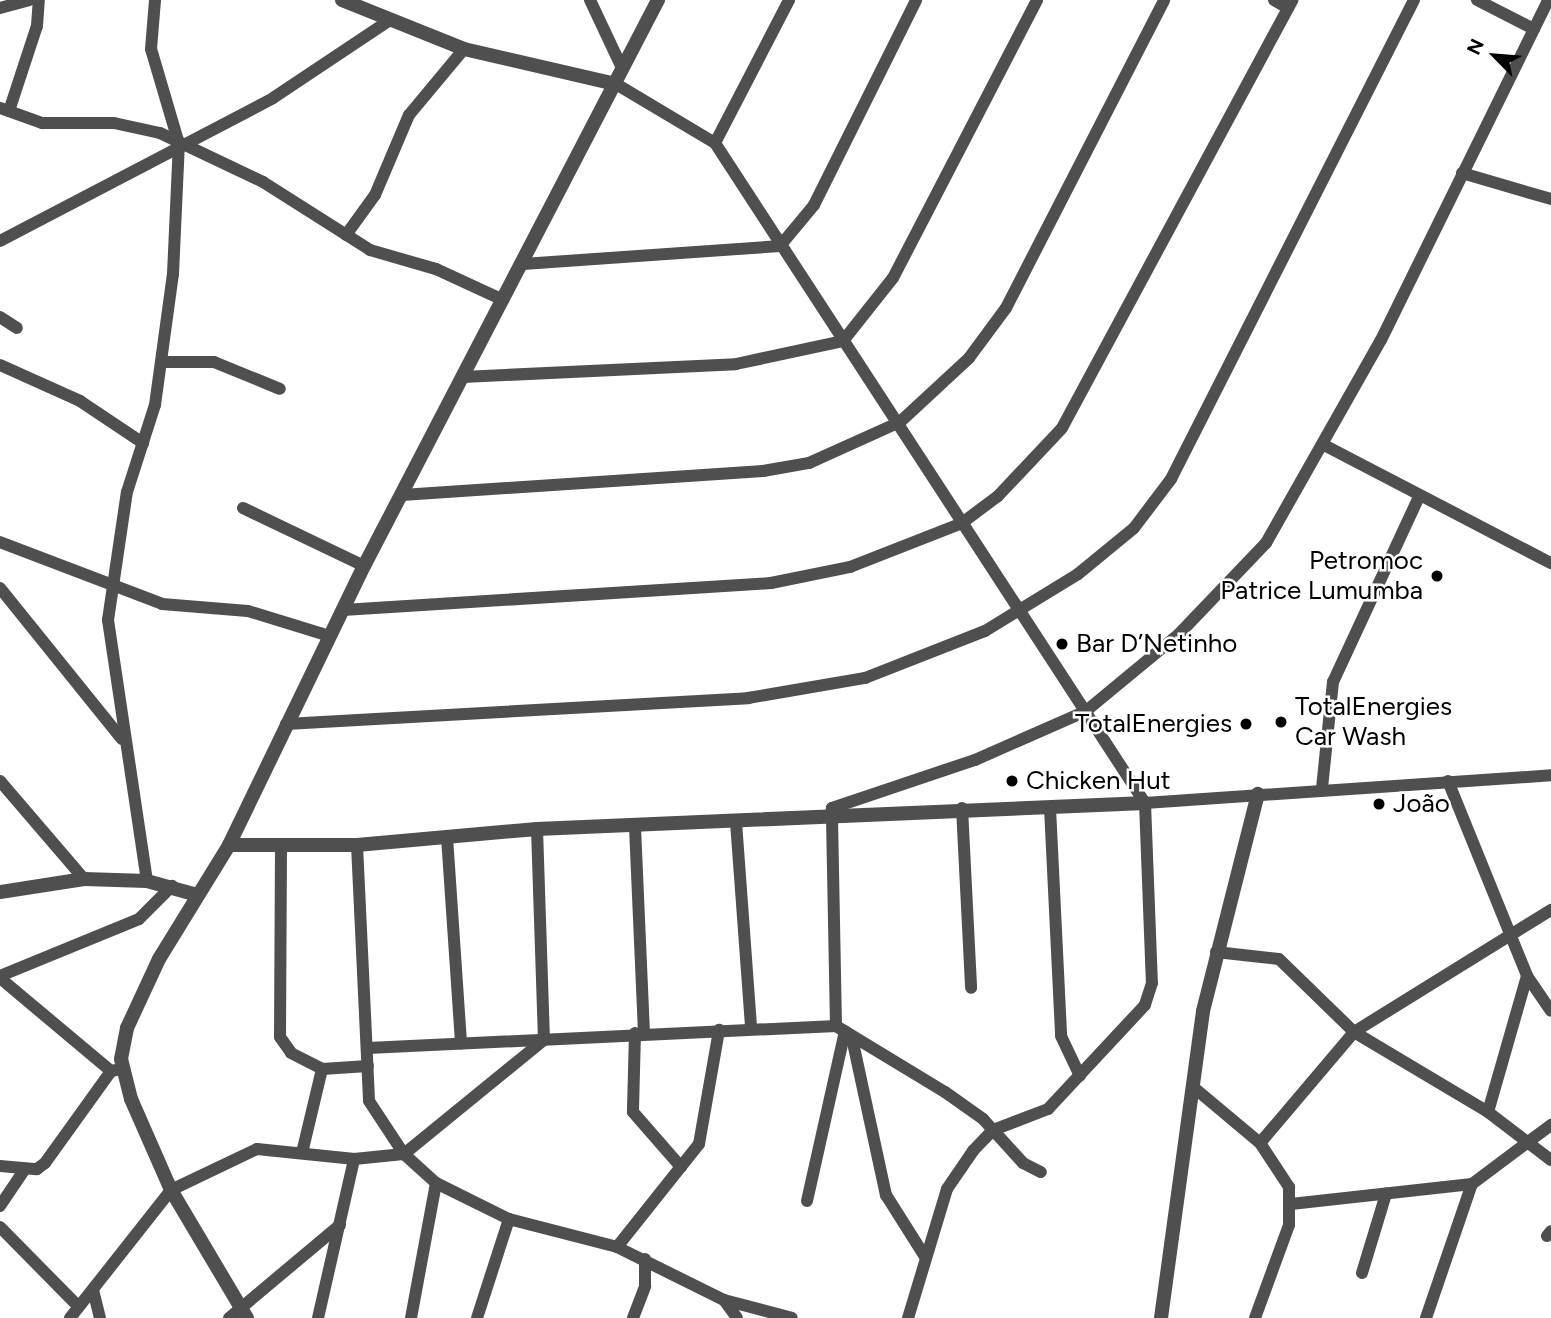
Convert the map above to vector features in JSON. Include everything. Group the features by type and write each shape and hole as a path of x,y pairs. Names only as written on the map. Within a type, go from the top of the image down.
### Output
{"street":[{"path":"0,8 29,0"},
{"path":"38,0 39,18 5,109 42,123 146,129 262,182 346,235 503,300"},
{"path":"147,881 122,740 110,584 163,362 179,144 151,49 155,0"},
{"path":"342,0 464,49 619,77 715,143 780,246 900,422 962,523 1145,803 1150,993 1080,1076 1041,1114 993,1130 947,1189 924,1255 908,1318"},
{"path":"590,0 619,77"},
{"path":"0,1166 25,1169 45,1163 116,1070 141,995 197,895 229,845 364,566 658,0"},
{"path":"715,143 789,0"},
{"path":"523,264 780,246 814,205 916,0"},
{"path":"463,377 736,364 843,341 893,278 1037,0"},
{"path":"402,495 763,471 809,463 900,422 969,358 1006,309 1164,0"},
{"path":"343,610 771,583 850,567 962,523 1062,428 1290,4 1273,0"},
{"path":"286,724 748,698 865,678 985,631 1078,574 1134,527 1171,479 1414,0"},
{"path":"1477,0 1534,29"},
{"path":"828,817 851,797 975,760 1086,711 1179,634 1266,543 1324,445 1548,0"},
{"path":"0,241 179,144 273,98 390,20"},
{"path":"346,235 375,195 409,115 464,49"},
{"path":"1462,173 1551,199"},
{"path":"0,317 17,328"},
{"path":"163,362 214,362 280,388"},
{"path":"0,365 80,401 143,443"},
{"path":"1324,445 1419,497 1551,563"},
{"path":"1322,788 1333,682 1419,497"},
{"path":"243,508 364,566"},
{"path":"0,542 162,604 248,611 330,636"},
{"path":"0,587 122,740"},
{"path":"229,845 281,848 357,845 537,829 736,822 962,807 1050,808 1145,803 1322,788 1551,775"},
{"path":"0,781 84,879"},
{"path":"1448,781 1527,976 1551,1011"},
{"path":"1161,1318 1192,1086 1216,952 1258,794"},
{"path":"962,807 971,988"},
{"path":"1050,808 1061,1036 1080,1076"},
{"path":"828,817 844,1032 886,1195 924,1255"},
{"path":"736,822 751,1027"},
{"path":"635,827 640,1033 633,1112 681,1167"},
{"path":"537,829 544,1040"},
{"path":"447,837 461,1044"},
{"path":"357,845 368,1066 375,1116 404,1153 436,1182 509,1219 617,1247 724,1300 792,1318"},
{"path":"281,848 280,1037 291,1053 323,1069 368,1066"},
{"path":"0,892 84,879 147,881 197,895"},
{"path":"172,886 139,919 0,977 116,1070 171,1190 239,1315 340,1225"},
{"path":"1260,1143 1354,1032 1513,938 1551,910"},
{"path":"1216,952 1279,959 1354,1032 1488,1112 1521,1141 1551,1160"},
{"path":"1488,1112 1527,976"},
{"path":"368,1048 751,1027 844,1032 945,1092 993,1130 1023,1163 1041,1172"},
{"path":"617,1247 699,1144 719,1030"},
{"path":"807,1201 844,1032"},
{"path":"70,1318 171,1190 243,1152 302,1153 354,1159 404,1153 544,1040"},
{"path":"302,1153 323,1069"},
{"path":"1192,1086 1260,1143 1289,1187 1292,1204 1255,1318"},
{"path":"1426,1318 1472,1184 1521,1141 1551,1125"},
{"path":"318,1318 354,1159"},
{"path":"0,1206 25,1169"},
{"path":"411,1318 436,1182"},
{"path":"1292,1204 1472,1184"},
{"path":"1362,1273 1386,1194"},
{"path":"477,1318 509,1219"},
{"path":"0,1227 79,1307"},
{"path":"633,1318 645,1286 645,1259"},
{"path":"93,1290 100,1318"},
{"path":"724,1300 737,1318"}],"place":[{"name":"Petromoc Patrice Lumumba","path":"1437,576"},
{"name":"Bar D’Netinho","path":"1062,644"},
{"name":"TotalEnergies Car Wash","path":"1281,722"},
{"name":"TotalEnergies","path":"1246,724"},
{"name":"Chicken Hut","path":"1012,781"},
{"name":"João","path":"1379,804"}]}
